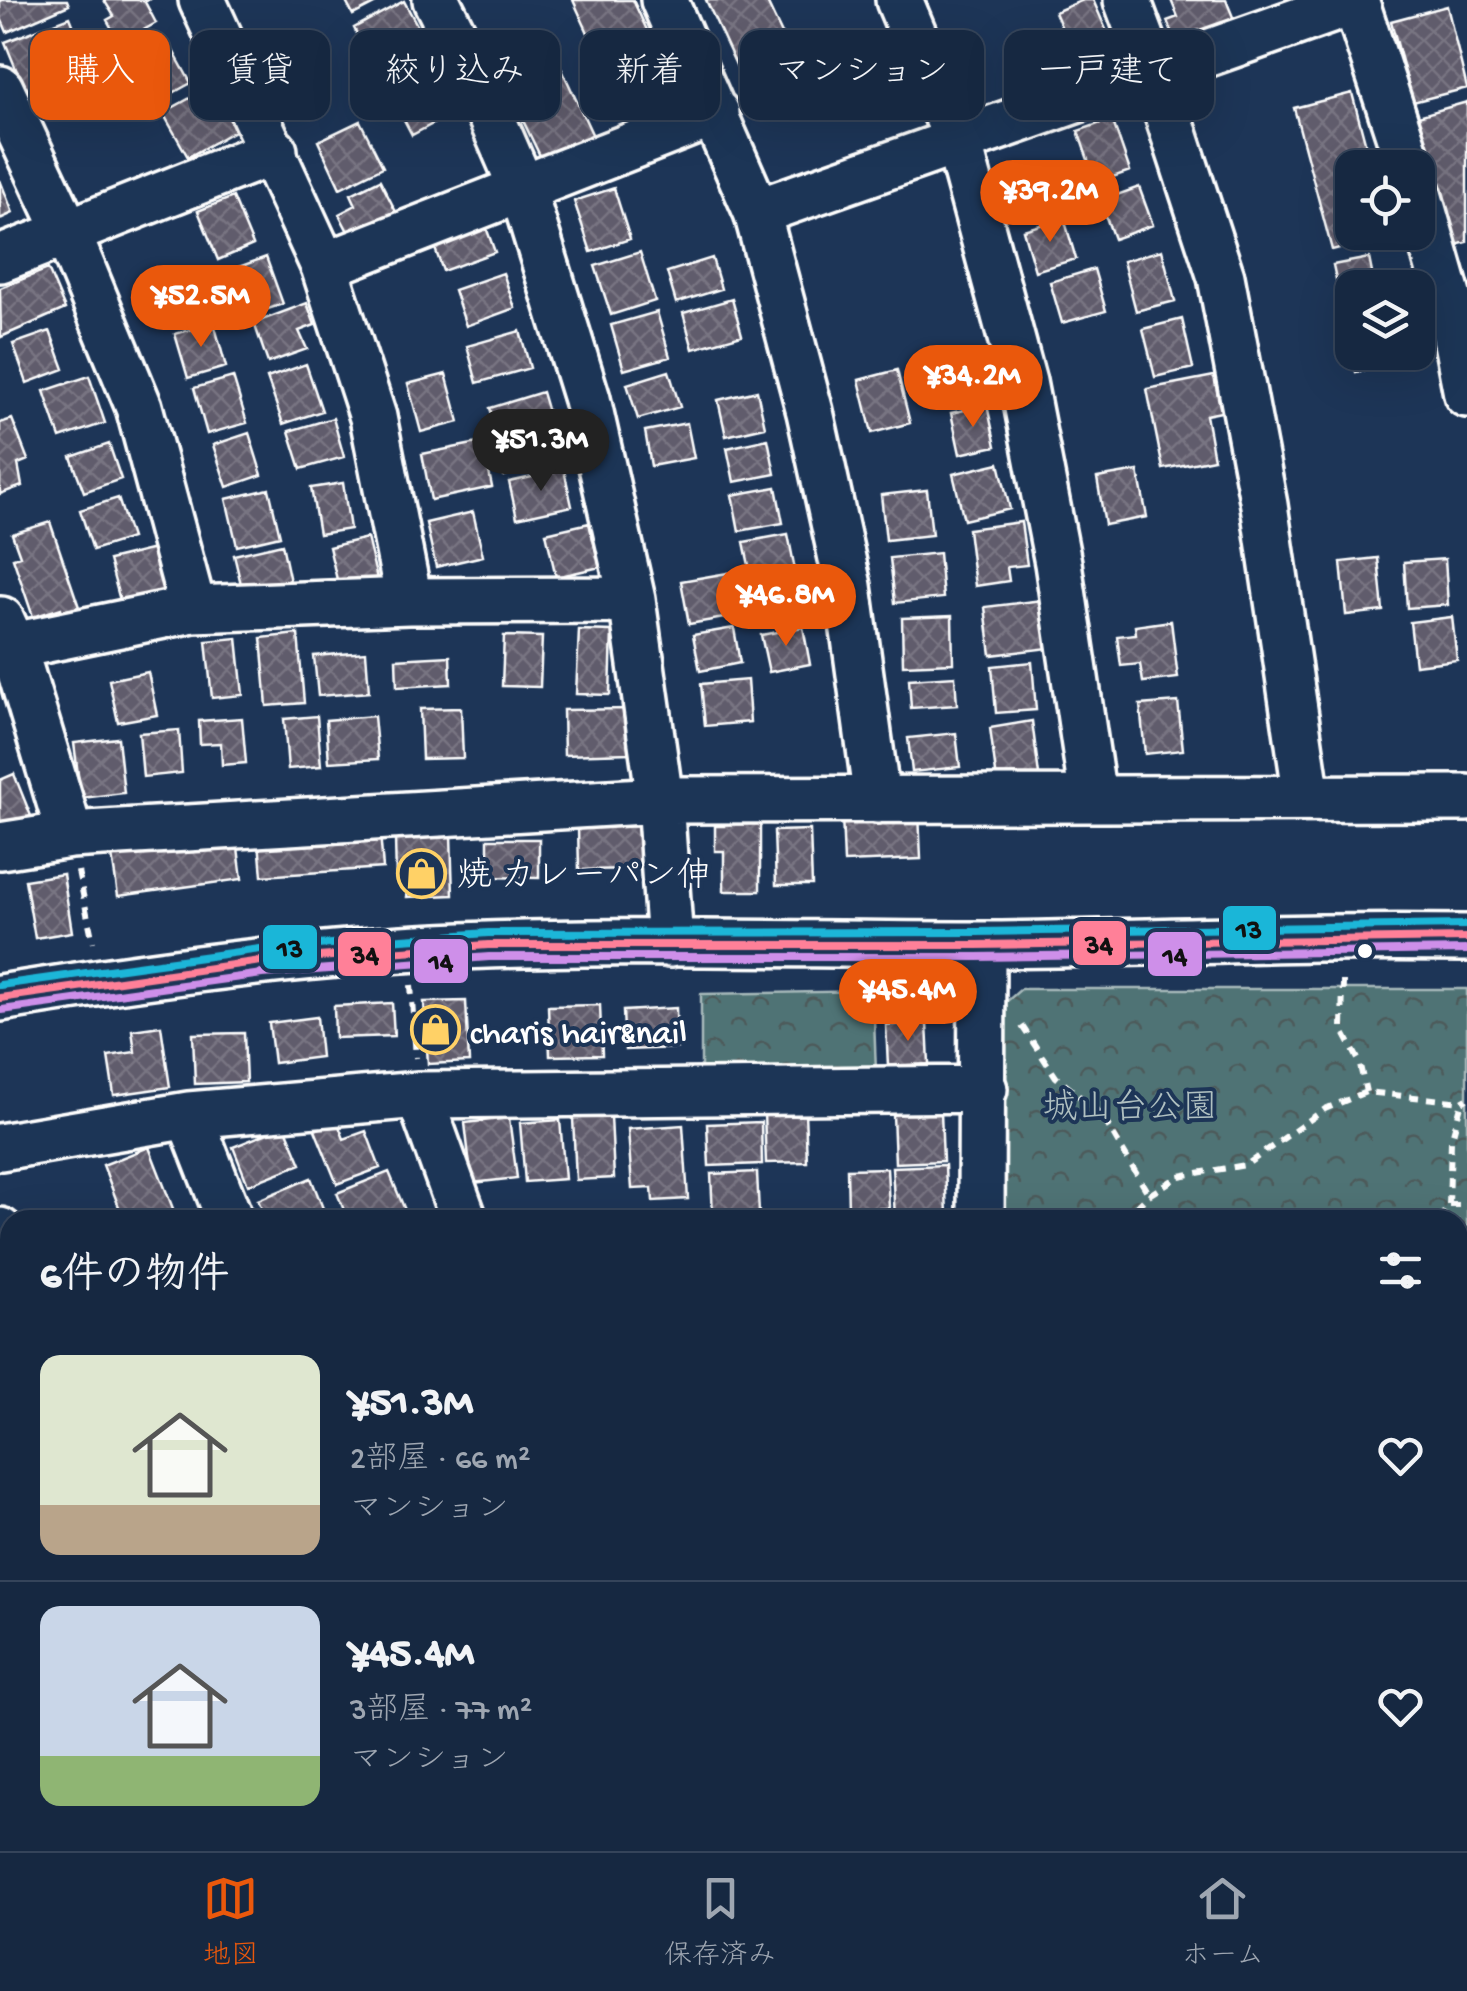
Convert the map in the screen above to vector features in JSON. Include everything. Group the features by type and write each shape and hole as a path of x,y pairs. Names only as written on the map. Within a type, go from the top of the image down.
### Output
{"street":[{"path":"202,0 324,266 373,417 409,601"},
{"path":"436,0 522,188 587,399 632,600 660,800 670,944"},
{"path":"664,0 678,30"},
{"path":"899,0 958,141 1024,382 1058,563 1093,798"},
{"path":"1127,0 1138,30"},
{"path":"1214,51 1355,0 1404,150"},
{"path":"0,89 68,232 139,407 193,608"},
{"path":"324,266 700,120"},
{"path":"719,120 757,212 810,412 848,586 877,800"},
{"path":"757,212 1018,120"},
{"path":"1170,120 1221,276 1264,505 1307,798"},
{"path":"0,259 274,151"},
{"path":"1434,250 1450,306 1467,394"},
{"path":"70,835 6,632 193,608 409,601 632,600"},
{"path":"0,846 70,835 660,800 1467,798"},
{"path":"0,998 168,970 420,948 1467,938"},
{"path":"981,1210 982,944"},
{"path":"0,1147 189,1115 418,1095 984,1089"},
{"path":"418,1095 460,1210"},
{"path":"189,1115 226,1210"}],"path":[{"path":"70,835 94,948"},
{"path":"1344,981 1342,1029 1359,1061 1366,1092"},
{"path":"411,984 418,1095"},
{"path":"1024,1008 1021,1025 1056,1077 1101,1114 1148,1195"},
{"path":"1134,1210 1148,1195 1179,1176 1246,1165 1325,1109 1366,1092 1464,1100 1451,1142 1446,1210"},
{"path":"1449,1205 1467,1205"}],"green space":[{"name":"城山台公園","path":"1021,989 1467,989 1467,1210 1006,1210 1006,1002"},
{"path":"873,991 876,1072 701,1072 701,994"}],"building":[{"path":"0,0 67,0 69,5 7,32 0,16"},
{"path":"104,0 148,0 145,2 156,23 143,30 113,30 107,20 114,16"},
{"path":"345,0 382,0 353,15"},
{"path":"573,0 633,0 647,30 587,30"},
{"path":"706,0 766,0 780,30 740,30 740,74"},
{"path":"1083,0 1093,0 1106,30 1063,30 1055,12"},
{"path":"1171,0 1226,0 1235,22 1214,31 1171,30 1167,21 1178,17"},
{"path":"404,1 420,30 355,30"},
{"path":"1447,6 1467,88 1413,102 1391,21"},
{"path":"70,17 75,30 36,30"},
{"path":"30,32 30,89 25,91 5,42"},
{"path":"170,45 190,81 170,95"},
{"path":"560,65 580,108 580,120 586,120 593,136 542,160 523,120 560,120"},
{"path":"1352,93 1367,150 1335,150 1335,249 1332,250 1294,108"},
{"path":"190,98 190,120 231,120 236,130 188,157 167,120 170,109"},
{"path":"1467,102 1467,242 1456,245 1435,174 1435,150 1428,150 1418,116"},
{"path":"404,120 440,120 412,135"},
{"path":"628,120 652,120 632,129"},
{"path":"1112,120 1130,171 1096,183 1078,131"},
{"path":"360,121 383,167 340,188 318,141"},
{"path":"0,180 13,213 0,219"},
{"path":"380,180 401,222 355,245 339,214 356,205 351,194"},
{"path":"1139,187 1153,225 1114,239 1100,201"},
{"path":"614,188 630,239 591,252 574,201"},
{"path":"233,197 253,245 218,260 198,211"},
{"path":"1064,218 1076,259 1035,271 1023,230"},
{"path":"483,219 495,252 443,271 431,237"},
{"path":"1162,250 1175,301 1136,311 1123,261"},
{"path":"640,252 655,301 611,315 595,266"},
{"path":"266,257 283,304 250,315 233,269"},
{"path":"712,258 721,289 676,303 667,272"},
{"path":"1369,258 1371,270 1335,270 1335,274 1333,265"},
{"path":"48,269 65,309 1,337 0,288"},
{"path":"1094,269 1106,311 1062,323 1050,282"},
{"path":"503,273 515,308 466,326 454,290"},
{"path":"732,299 742,335 693,349 683,313"},
{"path":"307,303 315,325 299,331 307,349 268,363 254,323"},
{"path":"657,312 670,357 624,370 611,325"},
{"path":"1182,319 1193,368 1155,377 1143,329"},
{"path":"214,323 226,367 188,378 175,334"},
{"path":"50,331 64,369 27,383 13,344"},
{"path":"520,331 530,368 477,383 467,346"},
{"path":"306,364 322,411 283,424 267,378"},
{"path":"897,370 910,423 872,433 859,380"},
{"path":"669,371 680,407 638,419 627,384"},
{"path":"446,374 459,422 421,432 408,384"},
{"path":"89,376 105,423 60,438 44,391"},
{"path":"1214,376 1221,412 1206,415 1214,459 1163,469 1147,389"},
{"path":"233,377 247,423 207,434 194,388"},
{"path":"757,391 765,427 726,436 718,400"},
{"path":"542,392 554,433 545,436 552,461 504,476 496,448 502,446 490,408"},
{"path":"987,405 996,446 960,454 951,413"},
{"path":"333,418 344,457 301,469 289,431"},
{"path":"12,419 28,460 18,464 22,486 0,494 0,423"},
{"path":"687,423 694,458 651,466 645,431"},
{"path":"249,433 262,475 227,487 213,445"},
{"path":"768,439 775,474 734,482 727,448"},
{"path":"483,442 492,487 431,500 422,454"},
{"path":"109,444 121,479 84,492 71,457"},
{"path":"999,463 1010,509 964,520 953,474"},
{"path":"564,470 572,506 517,518 509,482"},
{"path":"1138,471 1147,517 1105,525 1097,478"},
{"path":"343,483 350,529 319,534 311,488"},
{"path":"776,487 783,523 739,531 732,495"},
{"path":"269,489 280,536 237,546 226,499"},
{"path":"927,490 932,535 886,540 881,495"},
{"path":"118,498 131,538 93,550 80,510"},
{"path":"473,512 483,556 436,567 426,523"},
{"path":"50,522 79,607 33,617 13,558 20,556 12,534"},
{"path":"1021,522 1027,565 1007,567 1009,581 975,586 968,529"},
{"path":"589,523 600,567 556,577 546,533"},
{"path":"788,534 796,575 753,584 744,542"},
{"path":"367,538 379,587 341,596 329,547"},
{"path":"282,544 292,591 245,601 234,555"},
{"path":"154,549 166,597 122,608 109,560"},
{"path":"939,553 943,598 895,603 890,558"},
{"path":"1378,558 1383,611 1346,615 1341,562"},
{"path":"1445,559 1448,605 1407,608 1404,562"},
{"path":"728,573 736,616 689,624 681,581"},
{"path":"806,585 811,618 768,624 763,591"},
{"path":"1043,600 1049,648 991,655 985,607"},
{"path":"952,616 953,663 903,665 902,618"},
{"path":"1452,617 1457,660 1415,665 1410,622"},
{"path":"1171,621 1178,678 1143,682 1140,664 1121,666 1117,636 1136,634 1135,626"},
{"path":"803,627 810,664 769,672 761,635"},
{"path":"734,628 740,663 700,671 693,635"},
{"path":"579,630 612,631 610,695 576,694"},
{"path":"298,634 304,703 267,706 261,638"},
{"path":"504,636 542,637 540,687 502,686"},
{"path":"237,638 243,695 212,698 206,641"},
{"path":"366,652 369,692 318,696 314,656"},
{"path":"450,656 451,684 397,687 396,659"},
{"path":"1032,662 1036,710 996,713 992,666"},
{"path":"148,672 157,715 118,722 109,680"},
{"path":"955,676 957,705 911,708 909,679"},
{"path":"747,680 750,722 705,726 701,684"},
{"path":"1178,702 1183,750 1145,754 1140,705"},
{"path":"461,708 463,758 422,759 420,709"},
{"path":"630,709 630,753 564,755 563,710"},
{"path":"317,716 321,766 288,769 284,719"},
{"path":"374,716 378,759 329,762 326,720"},
{"path":"242,718 246,763 222,765 221,743 200,744 199,721"},
{"path":"1032,721 1039,775 997,781 990,728"},
{"path":"179,730 182,773 143,777 139,733"},
{"path":"956,733 960,767 912,772 908,738"},
{"path":"118,738 124,793 81,798 74,743"},
{"path":"14,774 31,816 0,829 0,780"},
{"path":"919,812 921,859 844,862 842,815"},
{"path":"723,818 760,819 760,891 724,891 724,851 715,851 715,826 724,826"},
{"path":"379,821 383,868 262,876 258,829"},
{"path":"640,826 641,869 579,870 578,827"},
{"path":"810,830 812,885 776,885 774,831"},
{"path":"236,832 242,879 118,896 111,849"},
{"path":"451,835 453,895 407,897 408,879 396,879 395,838"},
{"path":"488,839 539,839 539,878 488,877"},
{"path":"63,874 72,932 35,938 25,880"},
{"path":"466,1001 469,1062 428,1064 424,1002"},
{"path":"392,1003 394,1036 335,1038 334,1006"},
{"path":"600,1005 602,1055 550,1056 548,1006"},
{"path":"676,1008 677,1048 625,1050 623,1011"},
{"path":"317,1017 321,1057 274,1063 269,1023"},
{"path":"927,1023 929,1064 888,1066 886,1025"},
{"path":"161,1026 170,1087 114,1095 108,1056 135,1052 132,1030"},
{"path":"244,1033 246,1082 195,1084 193,1034"},
{"path":"805,1112 807,1162 766,1163 764,1113"},
{"path":"941,1112 943,1161 895,1163 893,1114"},
{"path":"611,1116 614,1178 576,1180 573,1118"},
{"path":"509,1118 517,1178 472,1183 465,1123"},
{"path":"560,1120 565,1179 525,1182 520,1123"},
{"path":"337,1121 344,1139 366,1131 380,1168 337,1184 315,1130"},
{"path":"761,1122 762,1164 709,1166 707,1124"},
{"path":"683,1125 688,1199 653,1201 652,1188 632,1189 628,1129"},
{"path":"285,1126 301,1164 248,1185 233,1147"},
{"path":"149,1147 174,1210 120,1210 103,1165"},
{"path":"945,1165 947,1210 895,1210 892,1167"},
{"path":"887,1168 889,1208 848,1210 847,1169"},
{"path":"389,1172 405,1210 344,1210 337,1193"},
{"path":"757,1172 759,1210 713,1210 711,1174"},
{"path":"311,1178 324,1210 262,1210 258,1200"}],"transit line":[{"name":"13","path":"0,985 260,949 488,933 1467,925"},
{"name":"34","path":"0,998 261,961 488,945 977,945 1467,938"},
{"name":"14","path":"2,1010 262,974 489,957 977,957 1467,950"}],"place":[{"name":"焼 カレーパン伸","path":"422,873"},
{"name":"charis hair&nail","path":"435,1030"}]}
